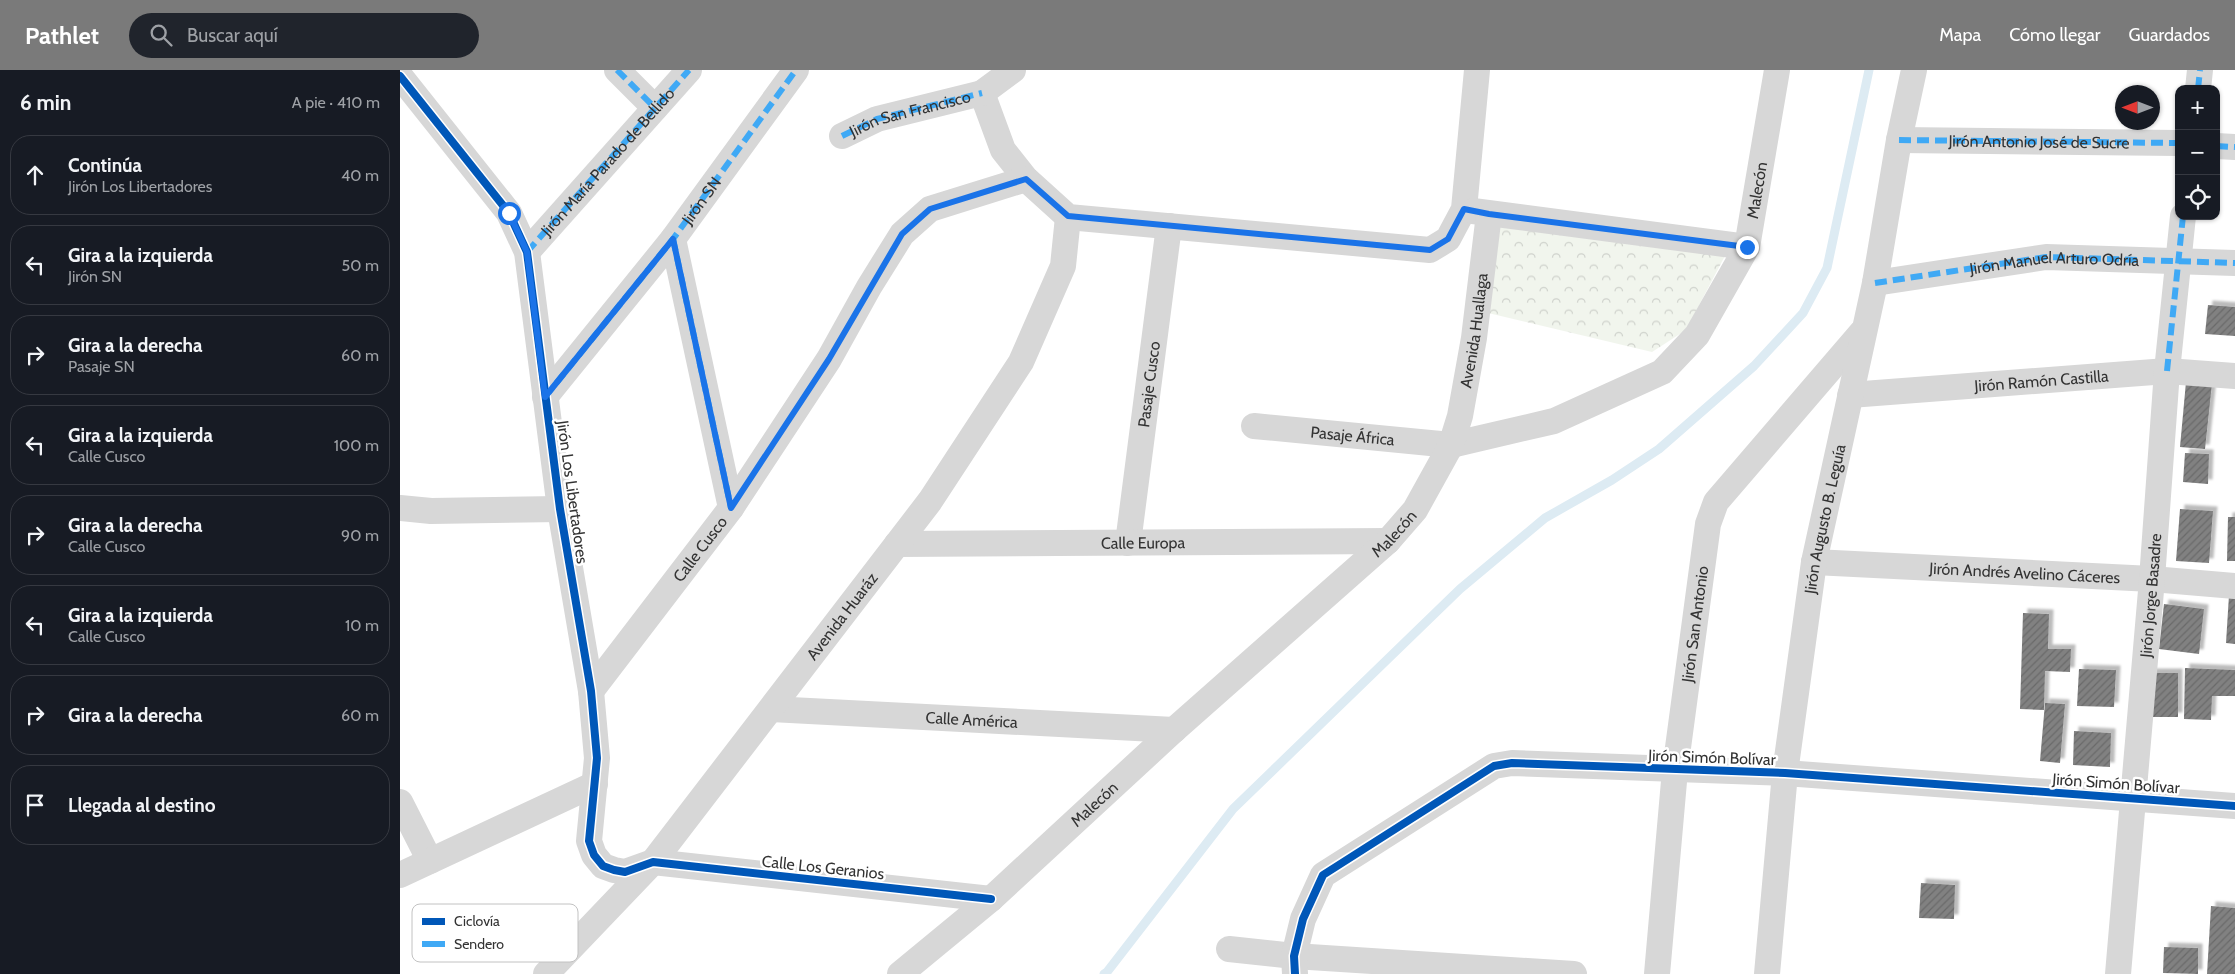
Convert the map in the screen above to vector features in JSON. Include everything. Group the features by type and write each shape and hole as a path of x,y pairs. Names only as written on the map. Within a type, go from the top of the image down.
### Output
{"street":[{"path":"617,70 654,108"},
{"name":"Jirón María Parado de Bellido","path":"527,252 689,70"},
{"name":"Jirón SN","path":"545,397 673,239 796,70"},
{"name":"Jirón San Francisco","path":"842,136 877,119 982,93 1013,70"},
{"path":"1026,179 1068,216 1430,250 1448,239 1464,209 1477,70"},
{"name":"Malecón","path":"900,974 991,899 1174,730 1388,541 1415,510 1451,445 1554,421 1662,372 1697,335 1747,247 1777,70"},
{"name":"Jirón Augusto B. Leguía","path":"1767,974 1785,773 1814,562 1875,283 1899,140 1914,70"},
{"path":"2198,85 2200,70"},
{"name":"Jirón Los Libertadores","path":"400,76 509,213 527,252 560,509 591,691 597,758 589,841 594,855 603,866 625,872 653,862"},
{"name":"Jirón San Francisco","path":"982,93 1003,150 1026,179"},
{"name":"Jirón Antonio José de Sucre","path":"1899,140 2175,144"},
{"path":"2220,146 2235,147"},
{"name":"Calle Cusco","path":"591,691 731,508 829,359 902,234 930,209 1026,179"},
{"path":"1464,209 1489,214 1747,247"},
{"name":"Avenida Huallaga","path":"1451,445 1460,416 1474,338 1489,214"},
{"name":"Avenida Huaráz","path":"578,941 653,862 930,500 1021,362 1063,266 1068,216"},
{"name":"Jirón Jorge Basadre","path":"2118,974 2177,262 2182,220"},
{"name":"Pasaje Cusco","path":"1128,543 1169,226"},
{"path":"673,239 731,508"},
{"name":"Jirón Manuel Arturo Odría","path":"1875,283 2046,257 2235,263"},
{"name":"Jirón San Antonio","path":"1657,974 1675,770 1708,524 1716,502 1864,330"},
{"name":"Jirón Ramón Castilla","path":"1850,395 2168,371 2235,376"},
{"name":"Pasaje África","path":"1254,426 1451,445"},
{"path":"400,508 431,511 560,509"},
{"name":"Calle Europa","path":"897,544 1388,541"},
{"name":"Jirón Andrés Avelino Cáceres","path":"1814,562 2152,579 2235,586"},
{"name":"Calle América","path":"771,709 1174,730"},
{"name":"Jirón Simón Bolívar","path":"1295,965 1303,918 1323,875 1494,766 1512,763 1785,773 2235,806"},
{"path":"400,875 595,784"},
{"path":"400,802 430,861"},
{"name":"Calle Los Geranios","path":"653,862 991,899"},
{"path":"1229,949 1295,965 1574,974"},
{"name":"Avenida Huaráz","path":"546,974 557,962"}],"green space":[{"path":"1497,221 1727,252 1686,330 1652,352 1484,312"}],"building":[{"path":"2208,305 2235,307 2235,336 2205,334"},
{"path":"2187,371 2213,374 2205,449 2180,447"},
{"path":"2185,453 2209,454 2208,484 2183,482"},
{"path":"2180,509 2213,511 2209,563 2176,561"},
{"path":"2228,517 2235,517 2235,561 2227,561"},
{"path":"2229,595 2235,595 2235,644 2226,643"},
{"path":"2164,604 2204,609 2199,654 2159,649"},
{"path":"2023,613 2049,614 2048,649 2071,649 2070,672 2045,671 2044,710 2020,709"},
{"path":"2185,668 2235,670 2235,696 2212,696 2211,720 2184,719"},
{"path":"2079,669 2116,670 2114,707 2077,706"},
{"path":"2147,673 2178,673 2178,717 2148,717"},
{"path":"2045,703 2065,704 2060,763 2040,761"},
{"path":"2074,731 2111,733 2110,767 2073,765"},
{"path":"1921,883 1955,885 1954,919 1919,918"},
{"path":"2211,906 2235,908 2235,974 2207,974"},
{"path":"2164,947 2198,948 2198,974 2163,973"}],"waterway":[{"path":"1104,974 1233,809 1460,589 1545,518 1612,480 1659,449 1754,366 1803,313 1827,268 1869,70"}],"marked path":[{"path":"617,70 655,108"},
{"path":"527,252 689,70"},
{"path":"545,397 673,239 796,70"},
{"path":"2198,85 2200,70"},
{"path":"842,136 877,119 982,93"},
{"path":"1899,140 2175,143"},
{"path":"2220,146 2235,147"},
{"path":"2167,371 2183,220"},
{"path":"673,239 731,508"},
{"path":"1875,283 2046,257 2235,263"}],"cycle path":[{"path":"400,76 509,213 527,252 560,509 591,691 597,758 589,841 594,855 603,866 625,872 653,862 991,899"},
{"path":"1295,974 1294,956 1303,919 1323,875 1494,766 1512,763 1785,773 2235,806"}],"route":[{"path":"509,213 527,252 545,397 673,239 731,508 829,359 869,287 902,234 930,209 1026,179 1068,216 1430,250 1448,239 1464,209 1489,214 1747,247"}]}
